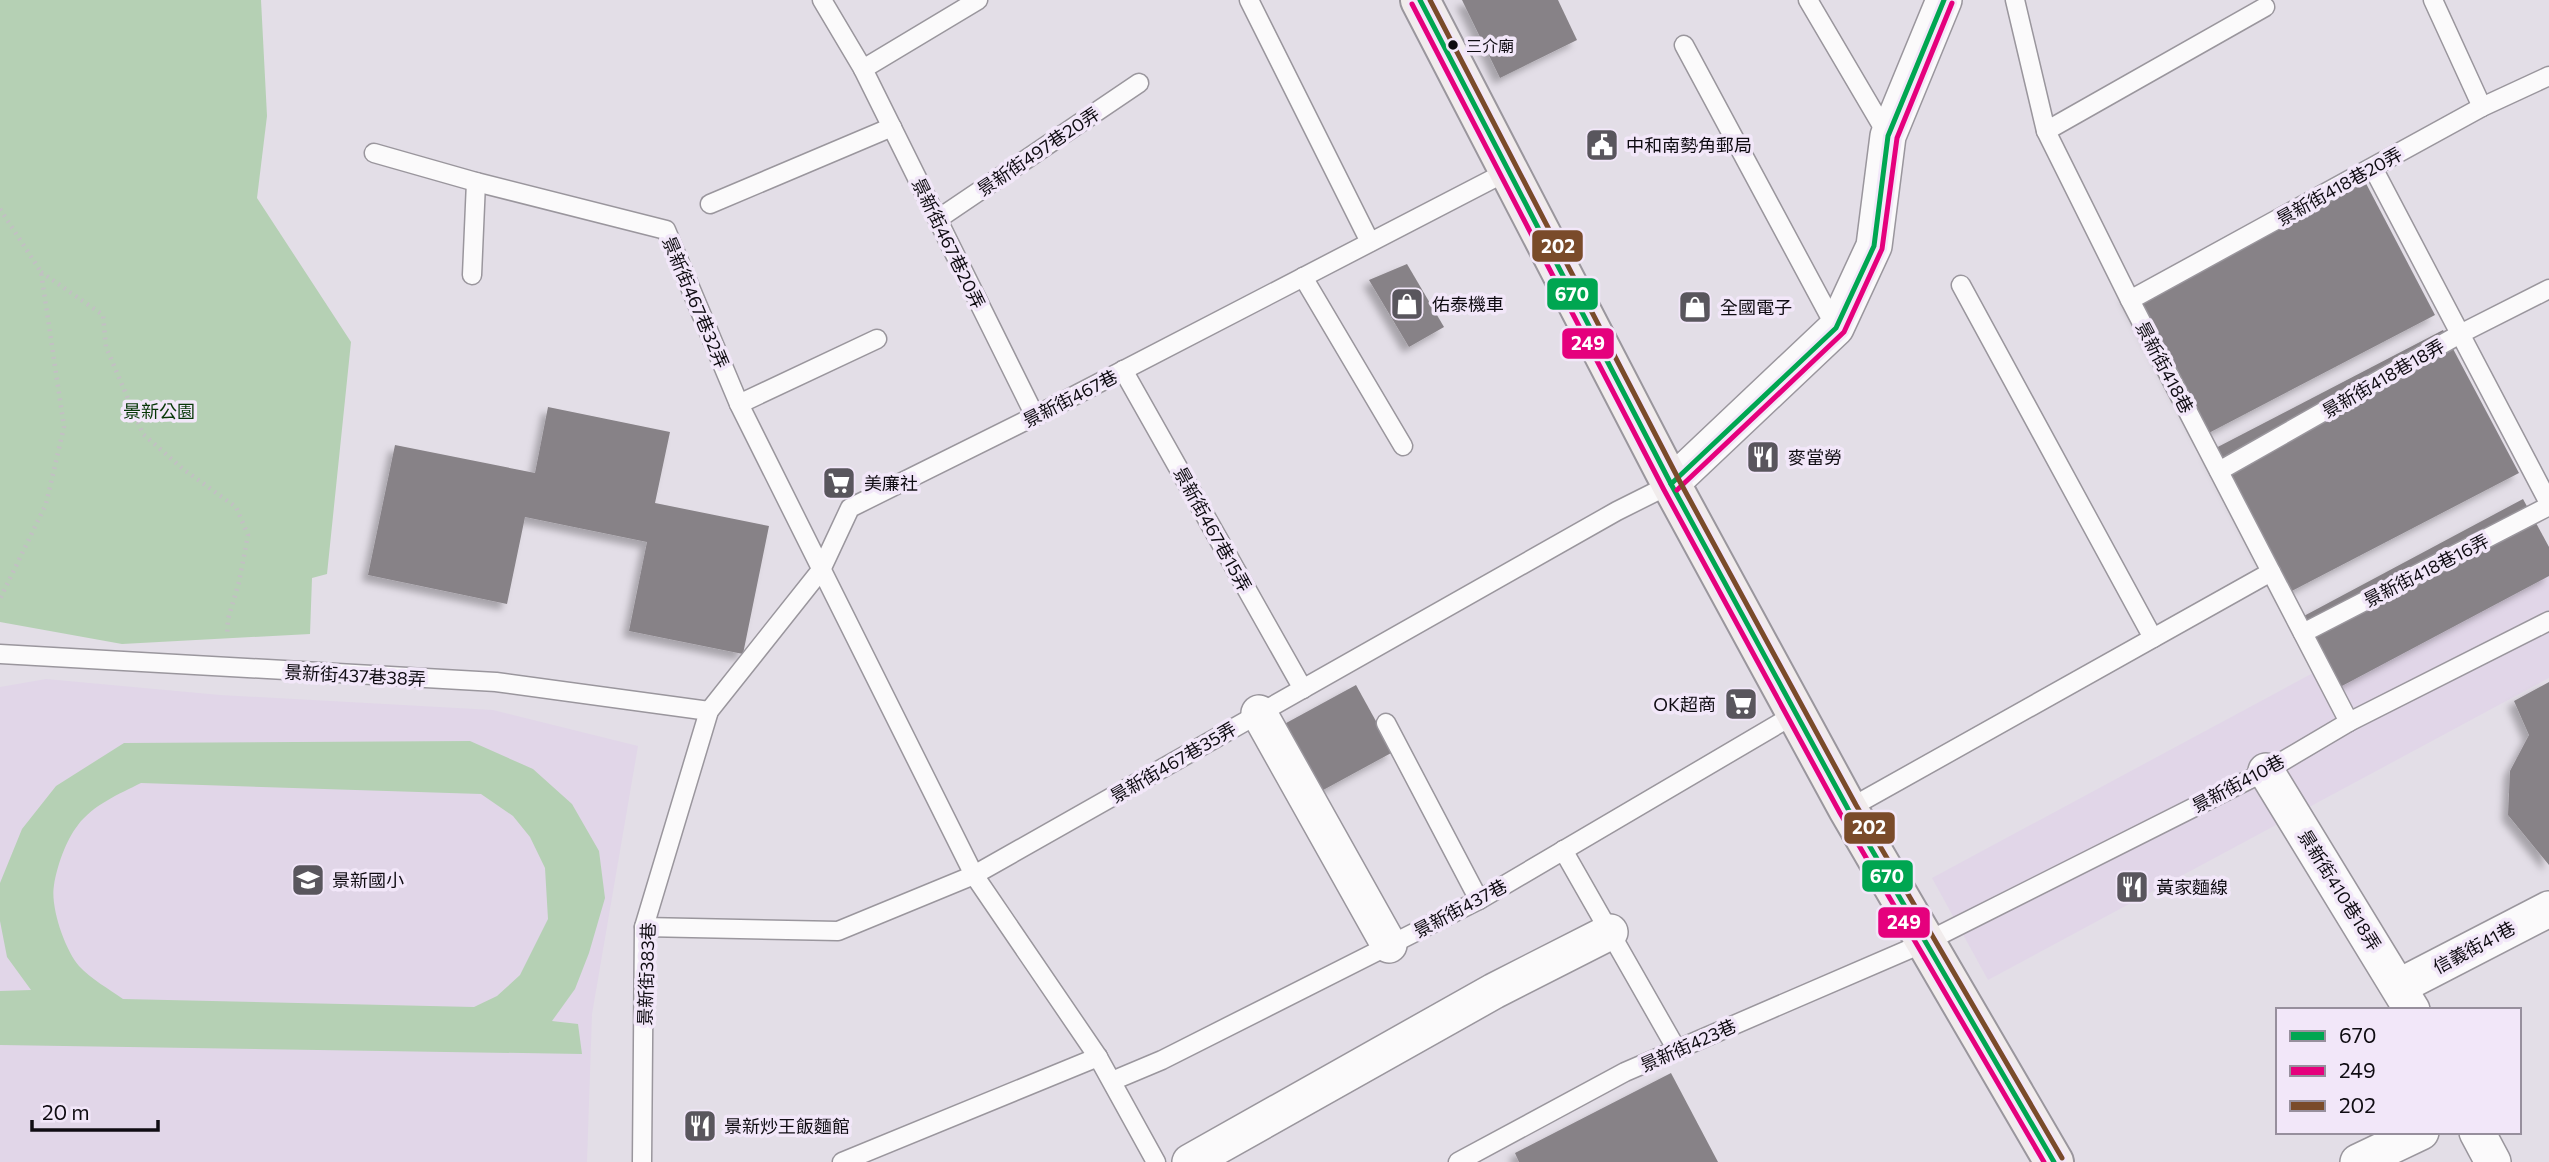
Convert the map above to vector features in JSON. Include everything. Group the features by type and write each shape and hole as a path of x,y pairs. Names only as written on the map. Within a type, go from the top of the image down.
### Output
{"main road":[{"path":"1420,0 1671,484 1848,809 2054,1162"}],"street":[{"path":"1671,484 1836,328 1874,246 1888,136 1944,0"},
{"path":"1259,713 1389,945"},
{"name":"景新街410巷18弄","path":"2266,771 2406,998"},
{"name":"信義街41巷","path":"2406,998 2543,916"},
{"path":"1190,1162 1494,991 1610,932"},
{"path":"2358,1162 2417,1134"},
{"path":"2478,1134 2493,1162"}],"lane":[{"name":"景新街467巷20弄","path":"822,0 863,69 1035,416"},
{"path":"863,69 978,0"},
{"path":"1249,0 1370,242"},
{"path":"1808,0 1888,136"},
{"name":"景新街418巷","path":"2015,0 2046,131 2130,300 2349,722"},
{"path":"2433,0 2482,107"},
{"path":"2046,131 2265,7"},
{"path":"1684,45 1836,328"},
{"name":"景新街418巷20弄","path":"2130,300 2482,107 2549,76"},
{"name":"景新街497巷20弄","path":"938,219 1139,83"},
{"path":"710,204 892,127"},
{"name":"景新街467巷32弄","path":"374,153 666,230 739,404 974,875 1098,1057 1156,1162"},
{"path":"2373,168 2549,505"},
{"name":"景新街467巷","path":"709,710 821,570 850,508 1035,416 1508,171"},
{"path":"472,275 476,182"},
{"path":"1303,277 1403,446"},
{"path":"1961,285 2153,638"},
{"name":"景新街418巷18弄","path":"2219,471 2460,334 2549,289"},
{"path":"739,404 877,339"},
{"name":"景新街467巷15弄","path":"1123,370 1303,689"},
{"name":"景新街467巷35弄","path":"644,927 838,931 974,875 1617,511 1671,484"},
{"name":"景新街418巷16弄","path":"2303,633 2549,505"},
{"path":"1848,809 2271,572"},
{"name":"景新街410巷","path":"1926,942 2266,771 2349,722 2549,621"},
{"name":"景新街437巷38弄","path":"0,654 496,682 709,710"},
{"name":"景新街383巷","path":"642,1162 644,927 709,710"},
{"name":"景新街437巷","path":"1112,1081 1162,1060 1479,900 1797,713"},
{"path":"1386,723 1479,900"},
{"path":"1563,850 1677,1050"},
{"name":"景新街423巷","path":"1458,1162 1480,1157 1625,1072 1926,942"},
{"path":"842,1162 1098,1057"}],"path":[{"path":"0,209 41,272 103,315 106,347 143,434 183,469 236,507 248,535 239,582 228,619 226,668"},
{"path":"0,599 46,503 64,427 41,272"}],"shaded area":[{"path":"2549,546 2549,678 1988,980 1932,878"},
{"name":"景新國小","path":"46,679 220,695 493,710 638,746 592,1014 587,1162 0,1162 0,687"}],"green space":[{"name":"景新公園","path":"0,0 261,0 267,116 257,198 351,342 327,574 312,578 310,634 122,644 0,622"},
{"path":"470,741 533,769 572,804 599,851 605,898 575,989 552,1021 578,1024 582,1054 0,1045 0,991 31,990 7,957 0,921 0,883 22,829 56,786 124,743","holes":["141,783 481,794 513,816 530,837 545,868 548,919 520,975 497,996 474,1007 123,999 79,966 60,928 53,894 60,862 70,838 91,812"]}],"building":[{"path":"1462,0 1558,0 1577,40 1500,78"},
{"path":"2360,172 2435,315 2203,436 2127,294"},
{"name":"佑泰機車","path":"1407,264 1444,327 1409,347 1369,280"},
{"path":"2443,330 2519,473 2286,594 2210,451"},
{"path":"548,407 670,432 655,503 769,526 743,654 629,631 647,542 525,517 507,604 368,575 395,445 535,473"},
{"path":"2523,499 2549,547 2549,576 2340,687 2302,617"},
{"path":"2549,682 2549,865 2508,815 2510,771 2529,735 2514,701"},
{"path":"1356,685 1393,752 1314,795 1277,728"},
{"path":"1671,1073 1718,1162 1519,1162 1515,1153"}],"transit line":[{"name":"670","path":"1420,0 1671,484 1848,809 2054,1162"},
{"name":"202","path":"1430,0 1679,480 1856,805 2062,1158"},
{"name":"670","path":"1671,484 1836,328 1874,246 1888,136 1944,0"},
{"name":"249","path":"1677,490 1844,332 1882,249 1897,138 1952,3"},
{"name":"249","path":"1412,4 1663,488 1840,813 2044,1162"}],"place":[{"name":"三介廟","path":"1453,45"},
{"name":"中和南勢角郵局","path":"1602,145"},
{"name":"佑泰機車","path":"1407,304"},
{"name":"全國電子","path":"1695,307"},
{"name":"麥當勞","path":"1763,457"},
{"name":"美廉社","path":"839,483"},
{"name":"OK超商","path":"1741,704"},
{"name":"景新國小","path":"308,880"},
{"name":"黃家麵線","path":"2132,887"},
{"name":"景新炒王飯麵館","path":"700,1126"}]}
